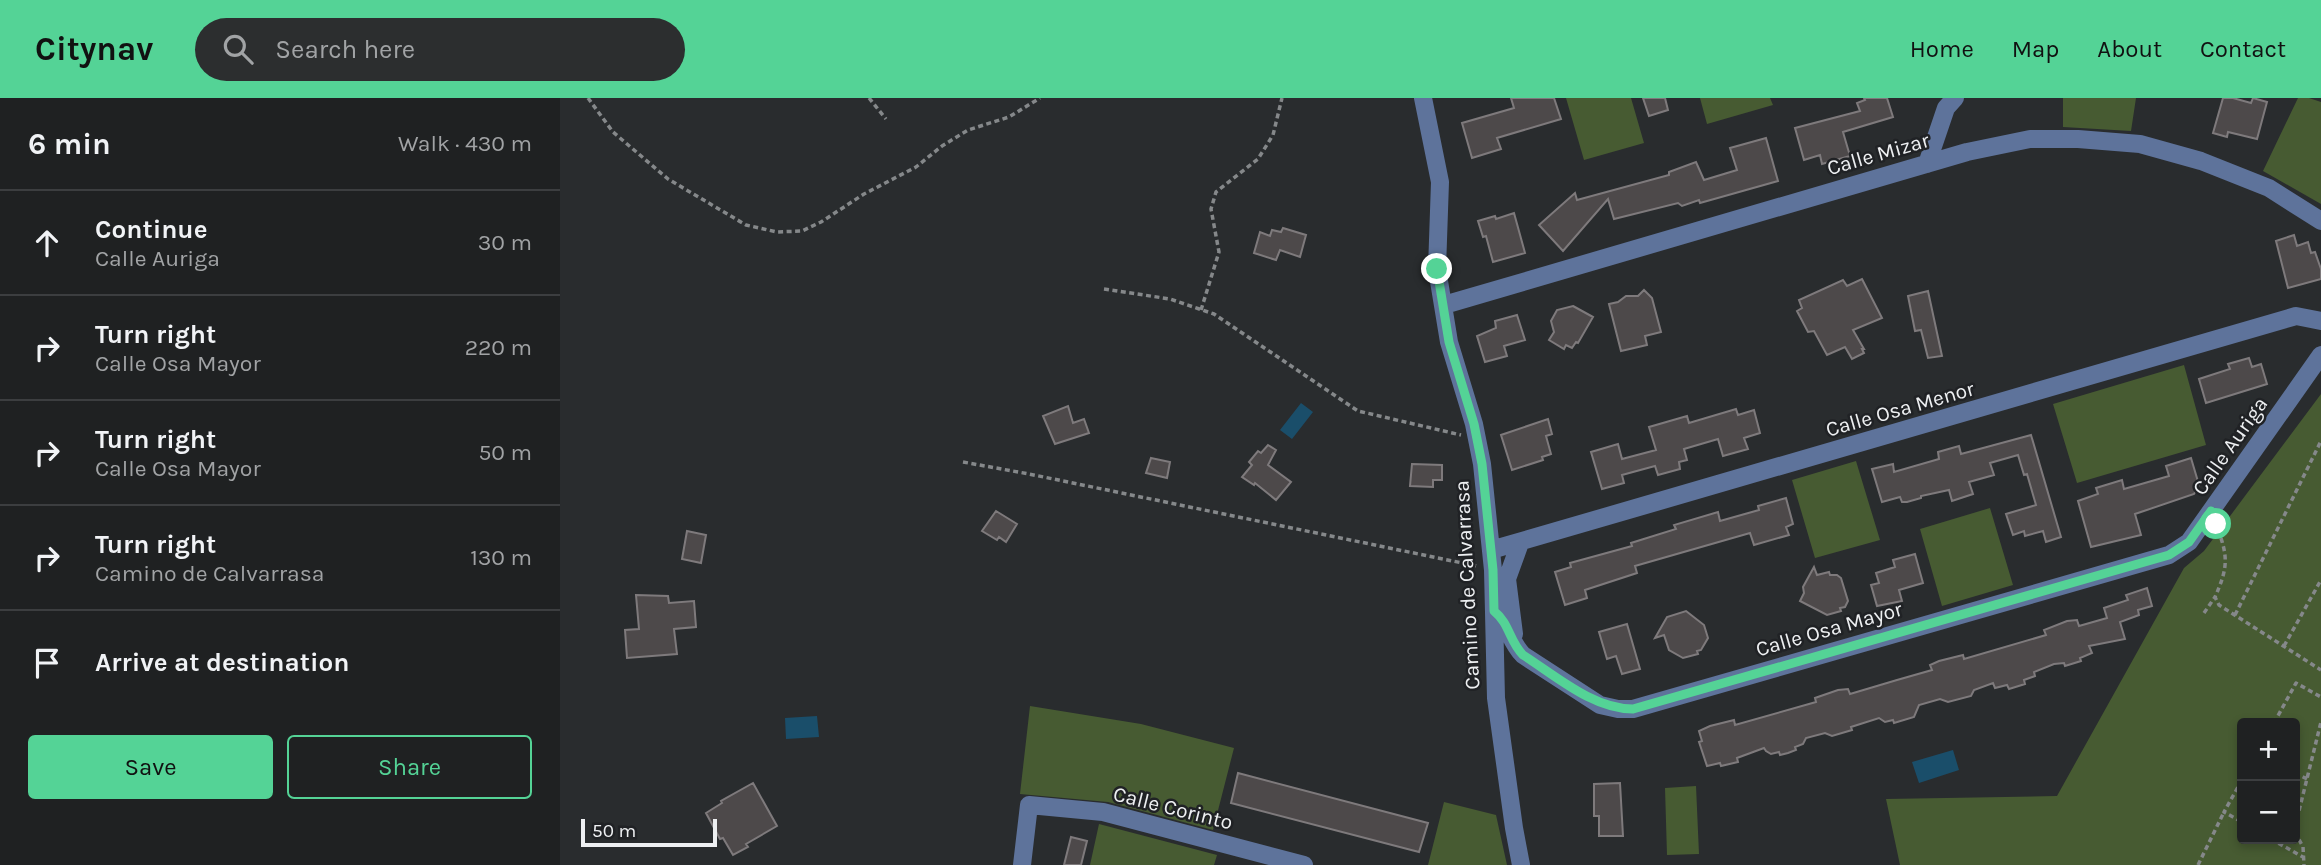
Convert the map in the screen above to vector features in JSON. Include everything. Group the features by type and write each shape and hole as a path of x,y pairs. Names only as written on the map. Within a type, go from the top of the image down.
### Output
{"street":[{"name":"Camino de Calvarrasa","path":"1423,98 1440,182 1437,269 1449,342 1477,436 1491,550 1498,576 1494,605 1496,698 1521,865"},
{"path":"1927,164 1946,108 1955,98"},
{"name":"Calle Mizar","path":"1444,305 1967,152 2030,139 2078,139 2140,144 2201,161 2269,188 2321,221"},
{"name":"Calle Osa Menor","path":"1491,550 2296,316 2321,321"},
{"name":"Calle Auriga","path":"2169,555 2189,542 2321,355"},
{"path":"1516,648 1512,611 1498,576 1520,543"},
{"name":"Calle Osa Mayor","path":"1494,605 1516,648 1523,655 1600,705 1633,709 2169,555"},
{"path":"1494,605 1504,603 1512,611"},
{"name":"Calle Corinto","path":"1022,865 1029,805 1103,812 1304,865"}],"path":[{"path":"588,98 613,132 668,179 746,225 778,232 802,231 821,222 864,194 916,167 968,130 1009,117 1040,98"},
{"path":"869,98 886,119"},
{"path":"1201,310 1219,252 1211,209 1216,192 1258,159 1273,135 1282,98"},
{"path":"1104,289 1170,299 1214,314 1358,411 1454,435 1477,436"},
{"path":"2235,615 2321,441"},
{"path":"963,462 1042,476 1498,576"},
{"path":"2204,613 2225,575 2225,548 2211,511"},
{"path":"2284,646 2321,580"},
{"path":"2215,597 2219,606 2321,670"},
{"path":"2291,678 2321,697"},
{"path":"2277,718 2296,683"},
{"path":"2300,809 2321,722"},
{"path":"2300,776 2307,779"},
{"path":"2198,865 2241,781"},
{"path":"2224,812 2237,819"},
{"path":"2300,841 2304,865"},
{"path":"2279,844 2303,858"}],"green space":[{"path":"1566,98 1631,98 1644,143 1584,160"},
{"path":"1700,98 1770,98 1773,105 1707,124"},
{"path":"2063,98 2136,98 2131,131 2063,127"},
{"path":"2298,98 2321,102 2321,204 2263,171"},
{"path":"2184,365 2206,445 2077,483 2053,404"},
{"path":"2321,394 2321,865 1900,865 1886,799 2057,796 2184,568 2204,551"},
{"path":"1856,461 1880,540 1815,558 1792,480"},
{"path":"1990,508 2013,585 1942,606 1920,529"},
{"path":"1030,706 1141,724 1234,748 1213,830 1108,802 1020,794"},
{"path":"1696,786 1699,854 1667,855 1665,788"},
{"path":"1444,802 1496,815 1507,865 1428,865"},
{"path":"1099,824 1217,855 1214,865 1090,865"}],"water":[{"path":"1301,403 1313,412 1292,439 1280,430"},
{"path":"817,716 819,737 786,739 785,718"},
{"path":"1953,750 1959,770 1919,783 1912,762"}],"building":[{"path":"1511,98 1554,98 1561,119 1497,138 1501,149 1472,158 1462,123 1514,108"},
{"path":"1643,98 1665,98 1668,110 1649,116"},
{"path":"1864,98 1887,98 1893,117 1843,132 1850,156 1822,164 1820,155 1804,160 1795,128 1860,111 1857,103 1865,100"},
{"path":"2223,98 2251,103 2253,98 2267,102 2257,139 2228,132 2227,137 2213,133"},
{"path":"1766,138 1778,181 1700,203 1699,200 1682,206 1678,203 1614,219 1608,199 1563,251 1539,225 1575,193 1577,200 1669,175 1669,172 1696,162 1704,180 1737,170 1730,148"},
{"path":"1514,213 1525,253 1493,262 1486,236 1483,237 1478,221"},
{"path":"1283,228 1306,235 1300,257 1280,250 1276,260 1254,253 1260,232 1270,236 1272,230 1281,232"},
{"path":"2294,235 2297,246 2308,242 2311,253 2315,252 2321,269 2321,279 2288,288 2276,241"},
{"path":"1862,279 1882,318 1853,330 1864,353 1852,359 1845,347 1827,355 1814,331 1808,332 1797,311 1802,308 1799,300 1843,280 1847,286"},
{"path":"1644,290 1652,298 1661,332 1645,336 1647,345 1621,351 1609,304 1626,296 1638,296"},
{"path":"1928,291 1942,356 1928,358 1921,330 1915,331 1908,296"},
{"path":"1573,306 1593,317 1578,343 1572,348 1566,345 1564,349 1549,340 1554,332 1551,321 1557,310"},
{"path":"1517,315 1525,340 1504,346 1507,356 1485,362 1477,336 1496,328 1495,321"},
{"path":"2249,358 2252,367 2261,364 2267,384 2206,403 2199,379 2230,369 2228,364"},
{"path":"1068,406 1073,423 1084,419 1089,433 1055,444 1043,416"},
{"path":"1736,409 1738,415 1754,410 1760,433 1744,438 1748,449 1723,456 1718,439 1684,449 1687,460 1679,462 1680,469 1658,475 1655,466 1622,475 1624,483 1602,489 1591,452 1618,444 1622,459 1656,450 1649,427 1687,416 1689,423"},
{"path":"1548,419 1552,434 1546,436 1551,454 1542,457 1543,460 1512,470 1501,435"},
{"path":"2031,435 2061,537 2046,542 2043,531 2025,536 2024,531 2013,535 2006,514 2036,505 2018,455 1990,463 1994,475 1969,482 1973,494 1952,501 1949,490 1907,502 1902,502 1900,497 1882,502 1872,469 1893,464 1894,472 1939,459 1938,452 1959,446 1961,454"},
{"path":"1268,445 1276,450 1268,465 1291,482 1276,500 1255,483 1254,485 1242,477 1252,465 1249,462 1258,451 1261,453"},
{"path":"1151,458 1170,462 1167,478 1146,473"},
{"path":"2191,458 2199,485 2194,494 2135,514 2141,535 2091,547 2078,501 2098,494 2096,488 2122,480 2124,489 2169,476 2166,466"},
{"path":"1412,464 1442,465 1442,480 1433,480 1433,487 1410,486"},
{"path":"1786,498 1793,524 1786,527 1789,535 1754,545 1750,533 1635,566 1637,573 1585,590 1587,598 1565,605 1555,572 1571,567 1570,563 1632,546 1631,543 1676,529 1674,525 1718,512 1720,521 1759,510 1758,506"},
{"path":"996,511 1017,524 1006,542 982,531"},
{"path":"687,531 706,535 701,563 682,559"},
{"path":"1915,554 1923,583 1899,590 1902,601 1877,606 1871,585 1879,583 1876,573 1895,567 1893,560"},
{"path":"1814,567 1817,575 1829,572 1830,575 1841,578 1848,601 1845,607 1840,608 1841,611 1827,615 1800,601 1804,593 1803,587"},
{"path":"2147,588 2152,606 2138,610 2139,615 2120,622 2125,639 2089,646 2092,653 2080,658 2081,661 2065,666 2064,663 2054,664 2034,672 2035,676 2024,680 2025,684 2009,689 2007,685 1995,688 1993,683 1974,690 1971,696 1948,702 1940,699 1919,705 1914,717 1894,723 1893,720 1885,722 1879,718 1832,736 1825,733 1806,738 1803,744 1795,747 1796,750 1788,753 1771,754 1764,748 1737,758 1738,762 1707,766 1699,742 1702,741 1699,731 1710,726 1734,720 1735,725 1816,702 1815,698 1838,690 1848,689 1850,694 1932,670 1930,665 1939,661 1963,655 1964,659 2046,635 2044,630 2067,621 2077,620 2079,626 2107,618 2104,608 2128,600 2126,595"},
{"path":"636,595 668,596 669,603 694,601 696,627 674,629 677,654 627,658 625,630 639,629"},
{"path":"1686,611 1704,625 1708,638 1701,650 1697,651 1698,654 1683,658 1669,650 1664,635 1655,638 1667,617"},
{"path":"1627,624 1640,669 1622,674 1616,656 1607,659 1599,632"},
{"path":"1238,773 1428,823 1419,852 1231,803"},
{"path":"753,783 777,826 733,855 723,838 720,839 706,813"},
{"path":"1620,783 1623,836 1599,836 1599,816 1594,816 1594,784"},
{"path":"1071,837 1087,841 1081,865 1064,865"}],"route":[{"path":"1437,269 1449,342 1474,424 1482,464 1493,570 1494,611 1504,620 1516,648 1523,655 1600,705 1633,709 2169,555 2189,542 2211,511 2216,524"}]}
